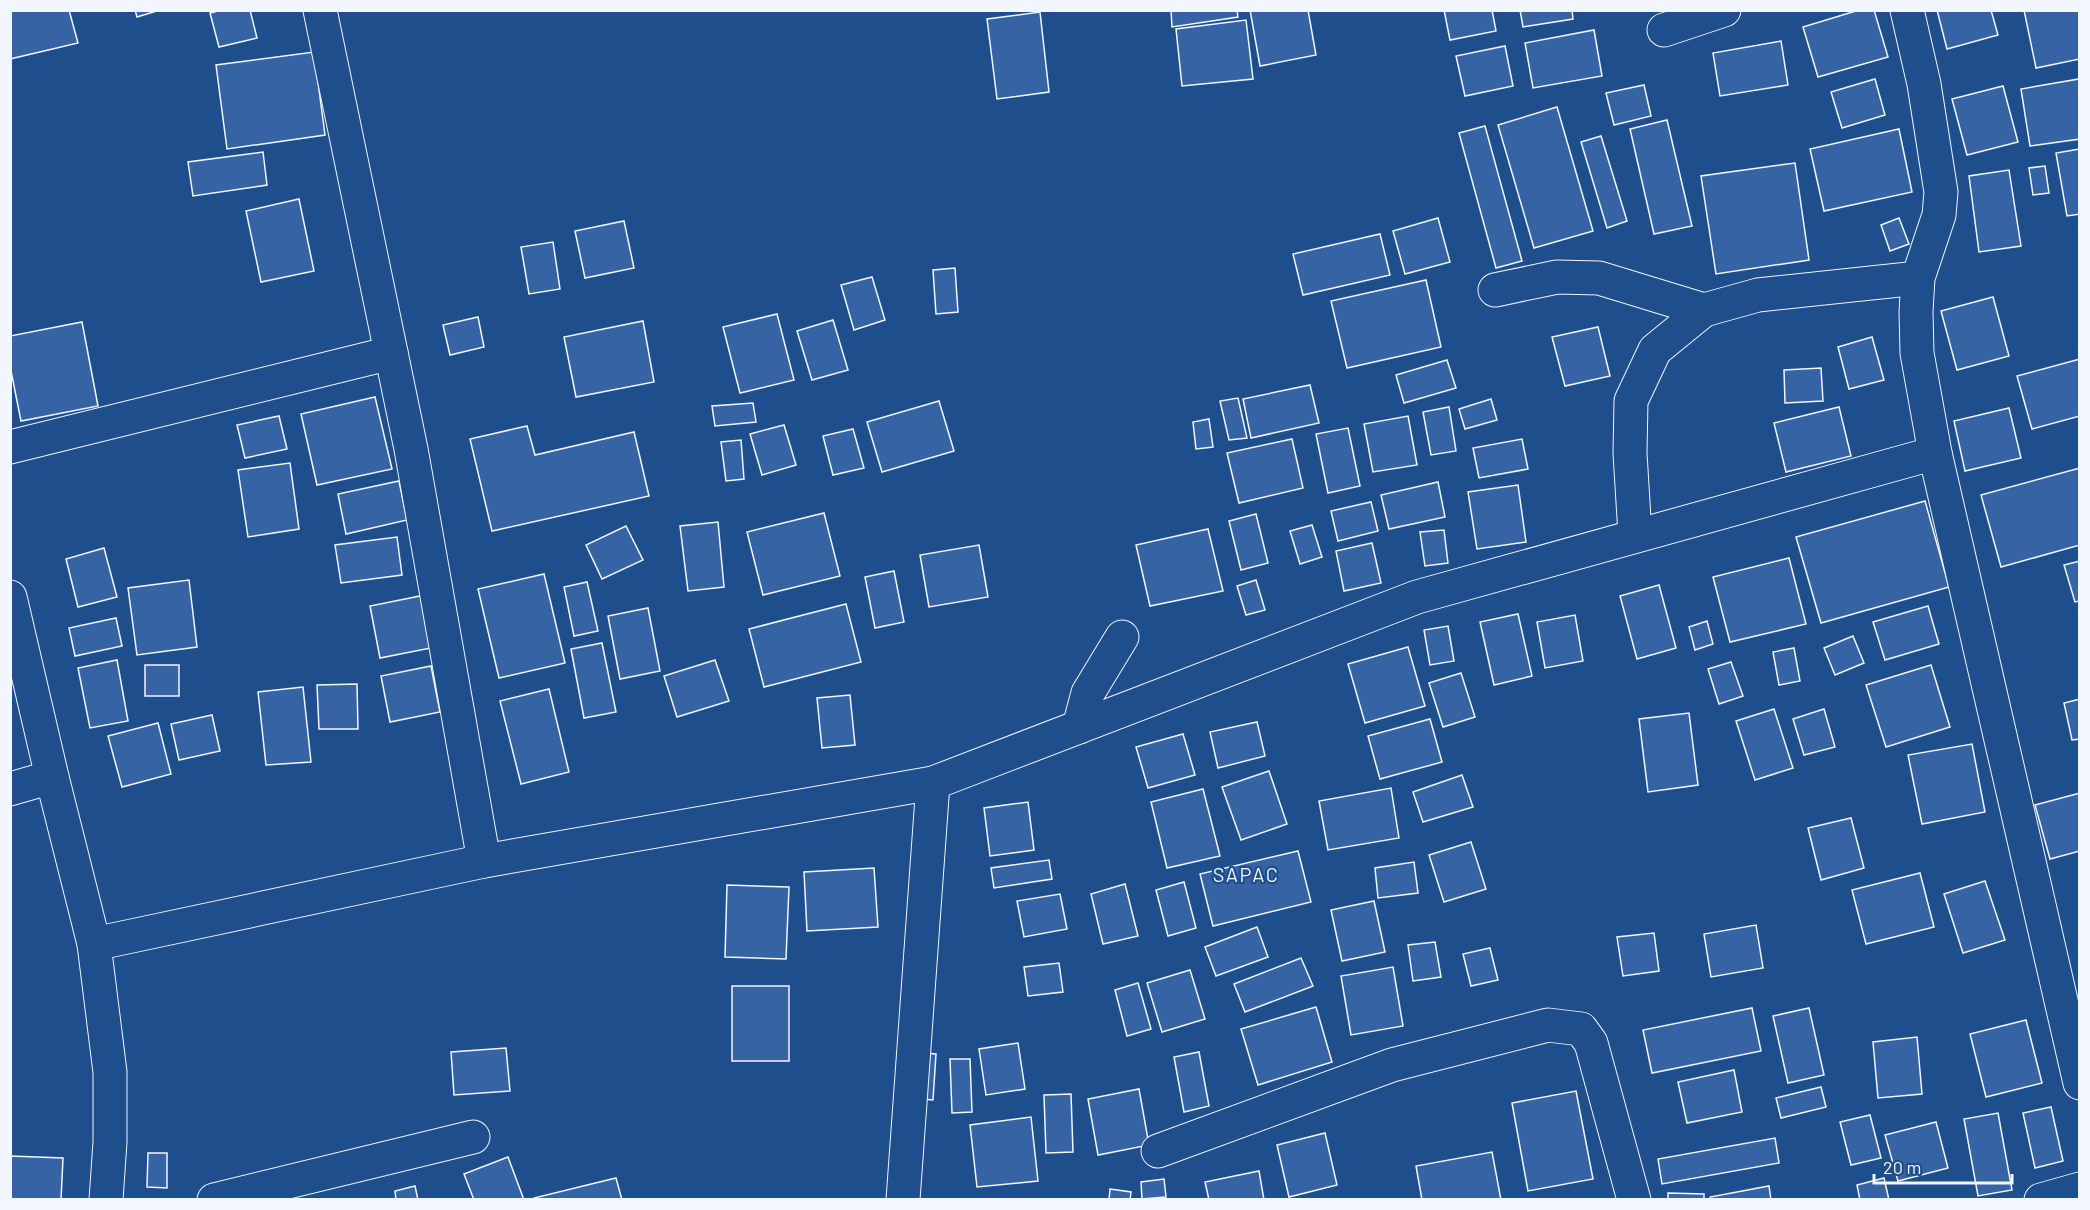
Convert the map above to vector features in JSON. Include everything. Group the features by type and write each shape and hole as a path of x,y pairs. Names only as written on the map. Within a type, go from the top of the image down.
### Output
{"street":[{"path":"320,10 411,449 484,861"},
{"path":"1664,30 1724,10"},
{"path":"1907,10 1924,84 1941,192 1939,214 1918,278 1917,353 1935,453 2079,1083"},
{"path":"1495,290 1557,278 1599,278 1704,310"},
{"path":"1635,535 1630,453 1631,401 1655,350 1704,310 1758,295 1918,278"},
{"path":"10,447 391,353"},
{"path":"94,944 484,861 933,783 1418,597 1935,453"},
{"path":"10,597 94,944 111,1072 106,1200"},
{"path":"1079,727 1088,693 1122,637"},
{"path":"10,789 52,777"},
{"path":"903,1200 933,783"},
{"path":"1158,1151 1392,1065 1548,1025 1581,1029 1591,1043 1634,1200"},
{"path":"214,1200 473,1137"},
{"path":"2041,1200 2079,1189"}],"building":[{"path":"10,10 69,10 78,43 10,59"},
{"path":"135,10 160,10 137,17"},
{"path":"222,10 250,10 257,38 219,47 210,13"},
{"path":"1171,10 1237,10 1238,17 1172,27"},
{"path":"1250,10 1308,10 1316,55 1260,66"},
{"path":"1444,10 1492,10 1496,31 1450,40"},
{"path":"1520,10 1572,10 1573,19 1523,27"},
{"path":"1859,10 1874,10 1888,57 1818,77 1803,27"},
{"path":"1937,10 1991,10 1998,35 1947,49"},
{"path":"2024,10 2080,10 2080,59 2036,68"},
{"path":"1040,12 1049,92 997,99 987,19"},
{"path":"1246,20 1253,79 1182,86 1176,29"},
{"path":"1594,30 1602,76 1533,88 1525,43"},
{"path":"1781,41 1788,85 1720,96 1713,53"},
{"path":"1505,46 1513,86 1465,96 1456,56"},
{"path":"314,52 325,135 227,149 216,65"},
{"path":"1875,79 1885,115 1842,128 1831,92"},
{"path":"2079,79 2080,139 2030,146 2021,89"},
{"path":"1644,85 1651,116 1614,125 1606,93"},
{"path":"2003,86 2018,142 1967,155 1952,99"},
{"path":"1557,107 1593,231 1534,248 1498,125"},
{"path":"1667,120 1692,226 1654,234 1630,129"},
{"path":"1485,126 1522,261 1496,268 1459,133"},
{"path":"1899,129 1912,192 1824,211 1810,149"},
{"path":"1601,136 1627,221 1607,228 1581,142"},
{"path":"2080,149 2080,214 2067,216 2056,153"},
{"path":"263,152 267,185 193,196 188,162"},
{"path":"1795,163 1809,260 1716,274 1701,176"},
{"path":"2045,166 2049,193 2033,195 2029,168"},
{"path":"2009,170 2021,246 1979,252 1969,176"},
{"path":"299,199 314,271 261,282 246,211"},
{"path":"1438,218 1450,262 1405,274 1393,231"},
{"path":"1899,218 1909,244 1890,251 1881,225"},
{"path":"624,221 634,268 585,278 575,231"},
{"path":"1380,234 1390,275 1303,295 1293,254"},
{"path":"553,242 560,289 529,294 521,247"},
{"path":"955,268 958,312 936,314 933,270"},
{"path":"872,277 885,320 854,330 841,285"},
{"path":"1426,280 1441,347 1347,368 1331,301"},
{"path":"1993,297 2009,356 1957,370 1941,311"},
{"path":"777,314 794,380 740,393 723,327"},
{"path":"478,317 484,347 450,355 443,325"},
{"path":"833,320 848,370 812,380 797,331"},
{"path":"643,321 654,382 576,397 564,337"},
{"path":"82,322 98,406 21,421 10,366 10,336"},
{"path":"1598,327 1610,376 1565,386 1552,337"},
{"path":"1872,337 1884,380 1849,389 1838,347"},
{"path":"2080,359 2080,416 2032,429 2017,376"},
{"path":"1447,360 1456,388 1404,403 1396,375"},
{"path":"1821,368 1823,401 1785,403 1784,370"},
{"path":"1310,385 1319,423 1251,438 1243,399"},
{"path":"375,397 392,469 317,485 301,414"},
{"path":"1238,398 1247,438 1229,440 1220,401"},
{"path":"1491,399 1497,420 1465,429 1459,409"},
{"path":"939,401 954,451 882,472 867,422"},
{"path":"753,403 756,422 715,426 712,406"},
{"path":"1449,407 1456,451 1431,455 1423,412"},
{"path":"1839,407 1851,456 1786,472 1774,423"},
{"path":"2009,408 2021,458 1965,471 1954,421"},
{"path":"279,416 287,449 245,458 237,425"},
{"path":"1408,416 1417,465 1373,472 1364,424"},
{"path":"1209,419 1213,447 1196,449 1193,422"},
{"path":"784,425 796,465 762,475 750,434"},
{"path":"527,426 535,455 634,432 649,496 492,531 470,439"},
{"path":"1348,428 1360,486 1328,493 1316,434"},
{"path":"853,429 864,468 833,475 823,436"},
{"path":"1292,439 1303,488 1239,503 1227,453"},
{"path":"1522,439 1528,469 1479,478 1473,448"},
{"path":"741,440 744,479 726,481 721,442"},
{"path":"290,463 299,529 248,537 238,470"},
{"path":"2080,468 2080,545 2001,567 1981,495"},
{"path":"399,481 407,520 346,534 338,494"},
{"path":"1438,482 1445,517 1389,529 1381,495"},
{"path":"1518,485 1526,542 1477,549 1468,492"},
{"path":"1925,501 1949,587 1821,623 1796,537"},
{"path":"1371,502 1378,531 1338,541 1331,511"},
{"path":"824,513 840,576 763,595 747,532"},
{"path":"1256,514 1268,563 1241,570 1229,521"},
{"path":"718,522 724,587 688,591 680,526"},
{"path":"1312,525 1322,557 1300,564 1290,531"},
{"path":"626,526 643,560 602,579 586,545"},
{"path":"1208,529 1223,591 1150,606 1136,545"},
{"path":"1444,530 1448,563 1425,566 1420,532"},
{"path":"397,537 402,575 341,583 335,545"},
{"path":"1372,543 1381,583 1344,591 1336,551"},
{"path":"979,545 988,597 929,607 920,555"},
{"path":"104,548 117,597 78,607 66,559"},
{"path":"1789,558 1806,624 1730,642 1713,577"},
{"path":"2080,561 2080,601 2075,602 2064,565"},
{"path":"894,571 904,622 875,628 865,577"},
{"path":"544,574 565,663 499,678 478,589"},
{"path":"189,580 197,647 137,655 128,588"},
{"path":"1256,580 1265,610 1246,615 1237,586"},
{"path":"587,582 598,631 574,636 564,587"},
{"path":"1659,585 1676,648 1637,659 1620,596"},
{"path":"425,595 436,647 380,658 370,606"},
{"path":"846,604 861,662 764,687 749,629"},
{"path":"1928,606 1939,644 1885,660 1873,622"},
{"path":"648,608 660,671 620,679 608,616"},
{"path":"1518,614 1532,676 1494,685 1480,622"},
{"path":"1575,615 1583,661 1545,668 1537,622"},
{"path":"116,618 122,646 75,656 69,628"},
{"path":"1707,621 1713,644 1695,650 1689,627"},
{"path":"1448,626 1454,661 1430,665 1424,630"},
{"path":"1853,636 1864,663 1835,675 1824,648"},
{"path":"602,643 616,712 584,718 571,649"},
{"path":"1408,647 1425,706 1365,723 1348,664"},
{"path":"1794,648 1800,681 1779,685 1773,652"},
{"path":"117,660 128,721 90,728 78,668"},
{"path":"715,660 729,701 677,717 664,676"},
{"path":"1731,662 1743,696 1719,704 1708,669"},
{"path":"145,665 179,665 179,696 145,696"},
{"path":"1931,665 1950,727 1886,747 1866,685"},
{"path":"431,666 440,712 390,722 381,676"},
{"path":"1461,673 1475,717 1443,727 1429,683"},
{"path":"357,684 358,729 319,729 317,685"},
{"path":"303,687 311,762 266,765 258,692"},
{"path":"549,689 569,772 521,784 500,701"},
{"path":"850,695 855,745 822,748 817,698"},
{"path":"2080,699 2080,739 2072,740 2064,703"},
{"path":"1774,709 1793,768 1755,780 1736,721"},
{"path":"1824,709 1835,747 1804,755 1793,719"},
{"path":"1689,713 1698,785 1648,792 1639,719"},
{"path":"212,715 220,751 179,760 171,724"},
{"path":"1430,719 1442,762 1380,779 1368,736"},
{"path":"1257,722 1265,756 1218,768 1210,732"},
{"path":"158,723 171,774 122,787 108,736"},
{"path":"1183,734 1195,775 1148,788 1136,747"},
{"path":"1972,744 1985,812 1922,824 1908,755"},
{"path":"1269,771 1287,824 1241,840 1222,787"},
{"path":"1462,775 1473,807 1423,822 1413,792"},
{"path":"1391,788 1399,838 1328,850 1319,801"},
{"path":"1203,789 1220,856 1167,868 1151,802"},
{"path":"2080,793 2080,851 2050,859 2035,805"},
{"path":"1028,802 1034,850 990,856 984,808"},
{"path":"1851,818 1864,868 1821,880 1808,828"},
{"path":"1471,842 1486,889 1444,902 1429,855"},
{"path":"1298,851 1311,902 1213,926 1200,874"},
{"path":"1049,860 1052,879 994,888 991,868"},
{"path":"1414,862 1418,893 1378,898 1375,868"},
{"path":"874,868 878,927 807,931 804,872"},
{"path":"1920,873 1934,927 1866,944 1852,890"},
{"path":"1985,881 2005,940 1963,953 1944,894"},
{"path":"1184,882 1196,928 1168,936 1156,890"},
{"path":"1125,884 1138,936 1103,944 1091,894"},
{"path":"727,885 789,887 786,959 725,957"},
{"path":"1060,894 1067,929 1024,937 1017,901"},
{"path":"1374,901 1385,952 1342,961 1331,910"},
{"path":"1756,925 1763,968 1711,977 1704,934"},
{"path":"1257,927 1268,957 1216,976 1205,947"},
{"path":"1654,933 1659,971 1623,976 1617,937"},
{"path":"1435,942 1441,977 1413,981 1408,945"},
{"path":"1490,948 1498,980 1471,986 1463,954"},
{"path":"1301,958 1313,986 1245,1012 1234,984"},
{"path":"1059,963 1063,992 1028,996 1024,967"},
{"path":"1393,967 1403,1026 1351,1035 1341,976"},
{"path":"1190,970 1205,1019 1162,1032 1147,983"},
{"path":"1138,983 1151,1029 1127,1036 1115,990"},
{"path":"732,986 789,986 789,1061 732,1061"},
{"path":"1316,1007 1332,1062 1258,1085 1241,1029"},
{"path":"1752,1008 1761,1051 1652,1073 1643,1030"},
{"path":"1809,1008 1824,1075 1788,1083 1773,1016"},
{"path":"2026,1020 2042,1083 1986,1097 1970,1034"},
{"path":"1917,1037 1922,1094 1878,1098 1873,1042"},
{"path":"1018,1043 1025,1089 986,1095 979,1049"},
{"path":"506,1048 510,1091 454,1095 451,1052"},
{"path":"1199,1052 1209,1106 1184,1112 1174,1057"},
{"path":"924,1053 936,1054 933,1100 921,1099"},
{"path":"950,1059 970,1059 972,1112 952,1113"},
{"path":"1734,1070 1742,1112 1687,1123 1678,1082"},
{"path":"1821,1087 1826,1107 1781,1118 1776,1098"},
{"path":"1139,1089 1149,1145 1098,1155 1088,1099"},
{"path":"1576,1091 1593,1179 1528,1191 1512,1103"},
{"path":"1071,1094 1073,1152 1046,1153 1044,1095"},
{"path":"2051,1107 2063,1161 2035,1168 2023,1113"},
{"path":"1998,1113 2012,1190 1978,1196 1964,1119"},
{"path":"1870,1115 1881,1158 1851,1165 1840,1122"},
{"path":"1031,1117 1038,1181 977,1187 970,1125"},
{"path":"1936,1122 1948,1168 1898,1181 1885,1135"},
{"path":"1325,1133 1337,1185 1289,1197 1277,1145"},
{"path":"1775,1138 1779,1163 1662,1184 1658,1159"},
{"path":"1492,1152 1501,1200 1422,1200 1416,1166"},
{"path":"148,1153 167,1153 167,1188 147,1187"},
{"path":"10,1156 63,1158 61,1200 10,1200"},
{"path":"508,1157 524,1200 474,1200 464,1174"},
{"path":"1259,1171 1264,1200 1209,1200 1205,1182"},
{"path":"616,1178 622,1200 534,1200 534,1198"},
{"path":"1884,1178 1889,1200 1860,1200 1857,1185"},
{"path":"1164,1179 1166,1197 1142,1199 1141,1182"},
{"path":"415,1186 418,1200 396,1200 395,1191"},
{"path":"1769,1186 1771,1200 1710,1200 1710,1197"},
{"path":"1110,1189 1131,1192 1130,1200 1109,1200"},
{"path":"1668,1193 1704,1194 1704,1200 1668,1200"}],"district":[{"name":"SAPAC","path":"1246,874"}]}
